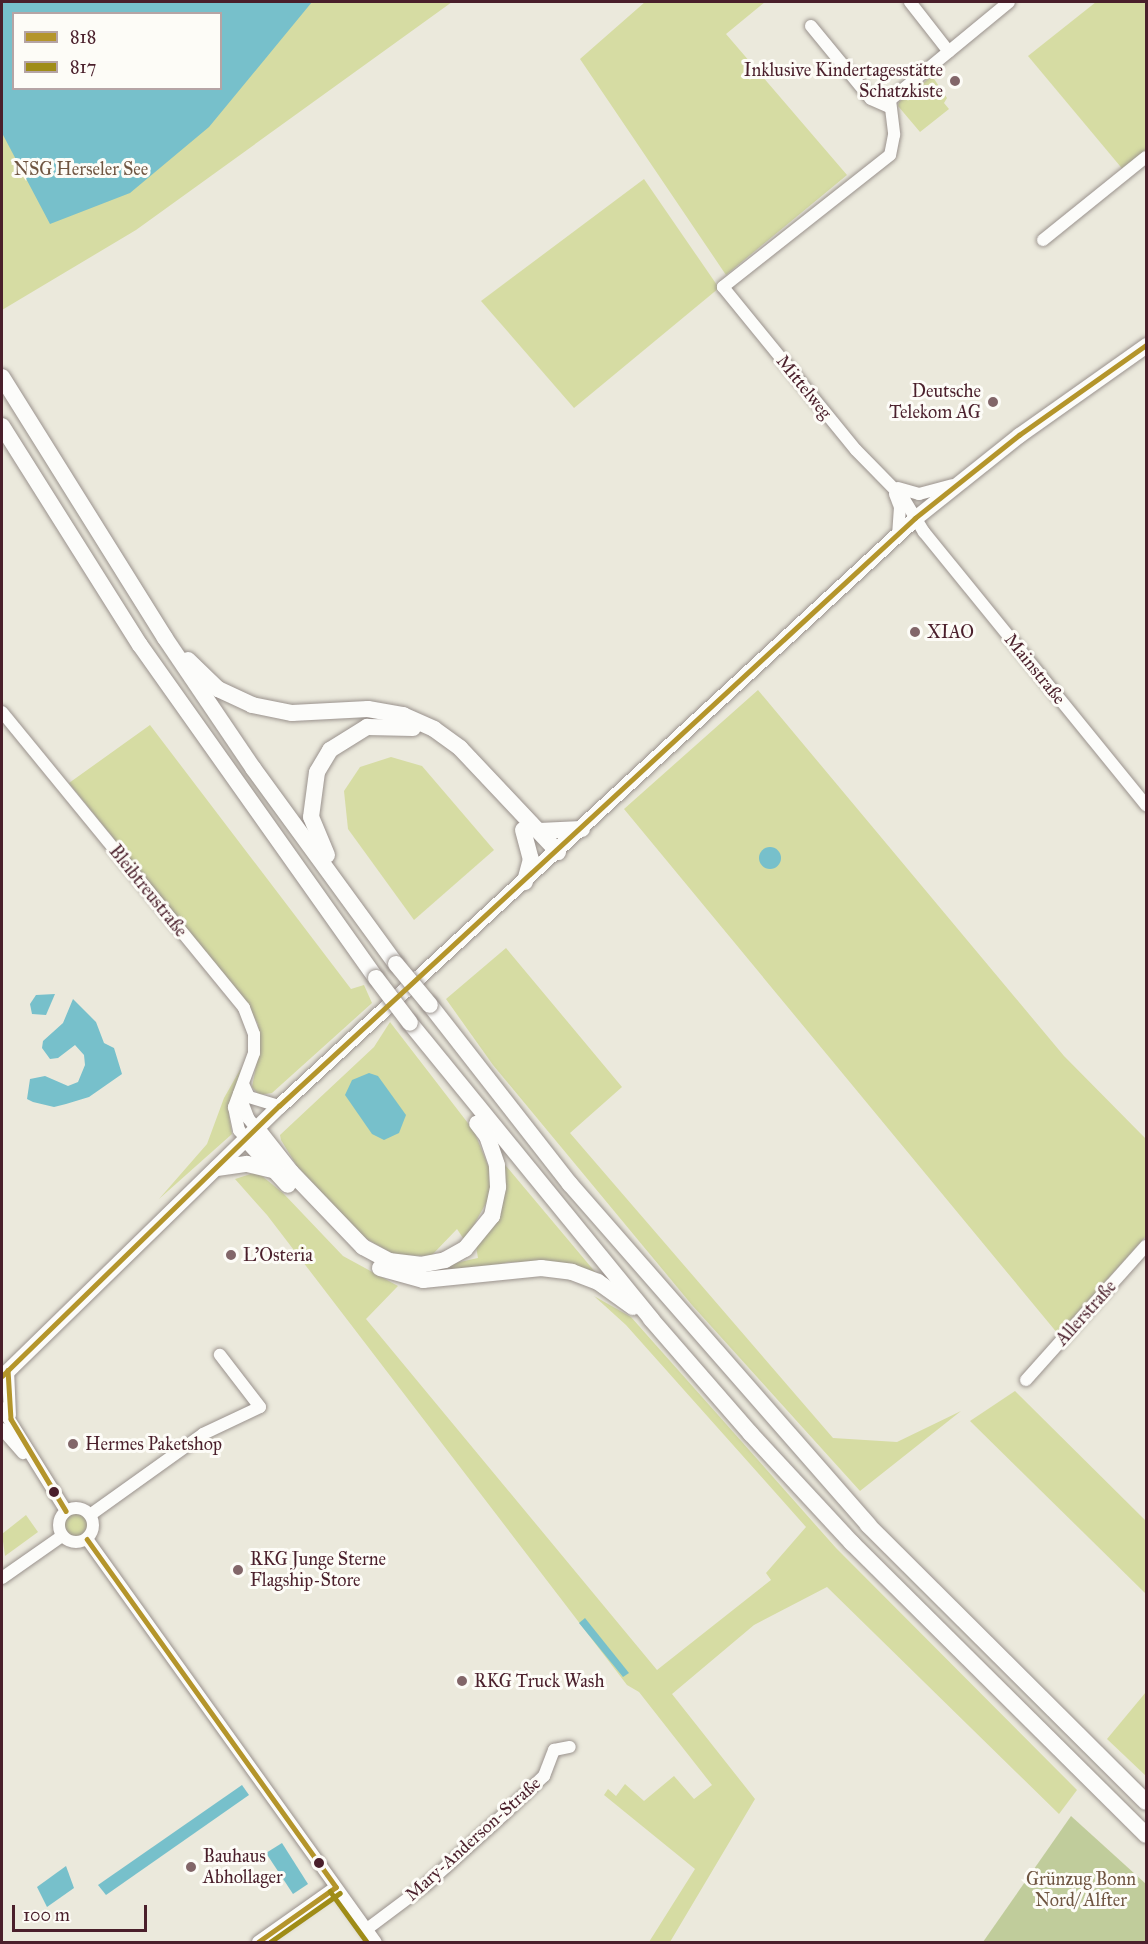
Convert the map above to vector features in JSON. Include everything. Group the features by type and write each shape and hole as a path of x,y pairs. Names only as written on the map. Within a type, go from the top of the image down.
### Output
{"highway":[{"path":"2,377 165,638 253,768 396,964 570,1184 868,1525 1146,1802"},
{"path":"2,426 140,645 376,978 435,1056 651,1319 821,1511 1146,1835"},
{"path":"165,638 219,689 252,705 292,713 368,709 403,715 434,729 460,748 531,831 531,859 525,882"},
{"path":"354,906 317,836 311,817 312,795 317,772 330,750 367,727 391,724 417,728 446,746 555,855"},
{"path":"531,831 582,829"},
{"path":"251,1134 363,1247 404,1264 445,1260 473,1242 486,1225 497,1197 499,1177 487,1136 454,1091 435,1056"},
{"path":"251,1134 276,1172 352,1252 383,1269 423,1280 540,1268 572,1272 597,1282 651,1319"},
{"path":"217,1168 247,1164 276,1172"}],"main road":[{"path":"5,1373 279,1106 555,855 750,668 915,518 954,484 1146,345"}],"street":[{"path":"910,2 949,52"},
{"path":"811,26 871,99 889,107 894,95 1009,2"},
{"name":"Mittelweg","path":"889,107 894,135 890,155 723,287 856,450 889,482 924,532"},
{"path":"1043,240 1146,157"},
{"name":"Mittelweg","path":"889,482 919,494 954,484"},
{"name":"Mittelweg","path":"889,482 900,507 898,534"},
{"name":"Mainstraße","path":"924,532 1146,806"},
{"name":"Bleibtreustraße","path":"2,712 244,1008 254,1034 254,1053 234,1107 236,1120 251,1134"},
{"path":"241,1089 249,1097 279,1106"},
{"name":"Allerstraße","path":"1026,1380 1146,1246"},
{"path":"90,1515 203,1434 260,1407 220,1355"},
{"path":"5,1373 11,1419"},
{"path":"2,1408 11,1419 36,1467 66,1511"},
{"path":"2,1429 36,1467"},
{"path":"79,1508 90,1515 93,1528 87,1539 74,1542 62,1536 59,1522 66,1511 79,1508"},
{"path":"2,1578 62,1536"},
{"path":"87,1539 376,1942"},
{"name":"Mary-Anderson-Straße","path":"367,1929 427,1884 520,1799 544,1776 554,1750 570,1747"},
{"path":"258,1942 336,1887"}],"green space":[{"name":"NSG Herseler See","path":"2,2 452,2 136,230 2,310"},
{"path":"645,2 765,2 726,34 847,175 726,275 580,59"},
{"path":"1096,2 1146,2 1146,153 1125,172 1028,56"},
{"path":"932,76 947,98 944,103 949,109 920,132 898,106 899,102"},
{"path":"644,179 719,288 574,408 481,301"},
{"path":"758,690 1064,1056 1146,1139 1146,1236 1058,1334 624,809"},
{"path":"150,725 351,989 364,985 372,1003 272,1093 259,1095 252,1087 260,1046 258,1024 248,1005 69,783"},
{"path":"391,757 422,766 494,850 414,920 348,829 344,791 360,767"},
{"path":"506,948 622,1087 570,1133 833,1438 897,1442 961,1411 860,1491 692,1305 493,1065 446,999"},
{"path":"390,1022 474,1131 489,1168 491,1194 465,1241 457,1229 431,1256 395,1255 365,1238 297,1166 280,1135 374,1047"},
{"path":"241,1068 229,1116 232,1134 159,1199 207,1144 224,1098"},
{"path":"501,1160 601,1279 559,1263 509,1262 465,1271 414,1272 478,1258 476,1246"},
{"path":"257,1172 283,1193 343,1256 398,1286 366,1319 657,1670 771,1580 766,1573 806,1527 626,1325 594,1296 631,1317 836,1548 1077,1790 1059,1814 827,1587 754,1625 672,1694 755,1799 670,1942 649,1942 695,1869 604,1795 608,1789 616,1796 625,1784 644,1801 674,1776 694,1799 712,1785 639,1692 627,1685 267,1215 235,1179"},
{"path":"1015,1391 1146,1521 1146,1594 970,1421"},
{"path":"76,1513 84,1517 88,1525 84,1533 76,1537 68,1533 64,1525 68,1517"},
{"path":"26,1515 38,1532 5,1556 2,1534"},
{"path":"1146,1692 1146,1776 1107,1739"},
{"name":"Grünzug Bonn Nord/ Alfter","path":"1071,1816 1146,1884 1146,1942 983,1942"}],"water":[{"path":"2,2 312,2 209,127 130,193 50,224 2,133"},
{"path":"770,847 778,850 781,858 778,866 770,869 762,866 759,858 762,850"},
{"path":"55,994 46,1015 32,1014 30,1004 36,995"},
{"path":"73,999 96,1022 104,1043 114,1048 122,1074 89,1097 54,1107 33,1102 27,1099 30,1079 45,1076 68,1086 78,1082 85,1065 84,1055 75,1045 58,1058 50,1059 42,1048 43,1041 63,1023"},
{"path":"369,1073 378,1076 406,1115 399,1133 384,1140 372,1134 345,1095 352,1080"},
{"path":"585,1618 629,1673 623,1677 579,1623"},
{"path":"242,1785 249,1795 106,1895 98,1885"},
{"path":"282,1843 308,1884 293,1894 266,1853"},
{"path":"66,1866 74,1888 47,1907 37,1887"}],"transit line":[{"name":"818","path":"2,1376 279,1106 915,518 1019,435 1146,345"},
{"name":"818","path":"8,1370 11,1419 66,1511"},
{"name":"818","path":"87,1539 336,1887"},
{"name":"818","path":"258,1942 336,1887"},
{"name":"817","path":"330,1891 367,1942"},
{"name":"817","path":"270,1942 340,1893"}],"place":[{"name":"Inklusive Kindertagesstätte Schatzkiste","path":"955,81"},
{"name":"Deutsche Telekom AG","path":"993,402"},
{"name":"XIAO","path":"915,632"},
{"name":"L'Osteria","path":"231,1255"},
{"name":"Hermes Paketshop","path":"73,1444"},
{"name":"RKG Junge Sterne Flagship-Store","path":"238,1570"},
{"name":"RKG Truck Wash","path":"462,1681"},
{"name":"Bauhaus Abhollager","path":"191,1867"}]}
